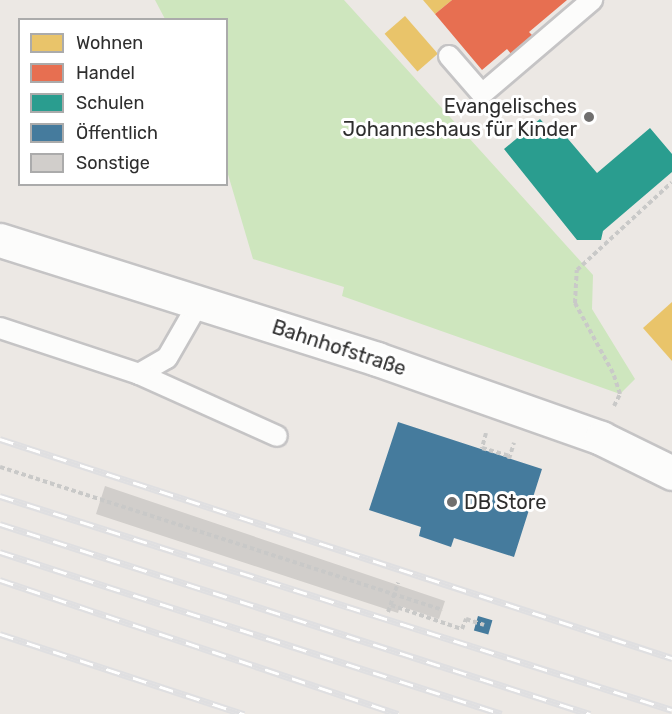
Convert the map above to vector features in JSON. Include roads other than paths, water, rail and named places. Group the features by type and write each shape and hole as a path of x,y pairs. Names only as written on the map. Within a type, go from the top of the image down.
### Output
{"street":[{"name":"Bahnhofstraße","path":"0,240 198,304 377,358 601,438 672,473"}],"lane":[{"path":"449,56 482,94 592,0"},
{"path":"139,374 167,358 198,304"},
{"path":"0,328 139,374 277,436"}],"railway":[{"path":"0,439 672,658"},
{"path":"0,496 672,710"},
{"path":"0,524 590,714"},
{"path":"0,552 502,714"},
{"path":"0,580 398,714"},
{"path":"0,634 244,714"}],"place":[{"name":"Evangelisches Johanneshaus für Kinder","path":"589,117"},
{"name":"DB Store","path":"452,502"}]}
